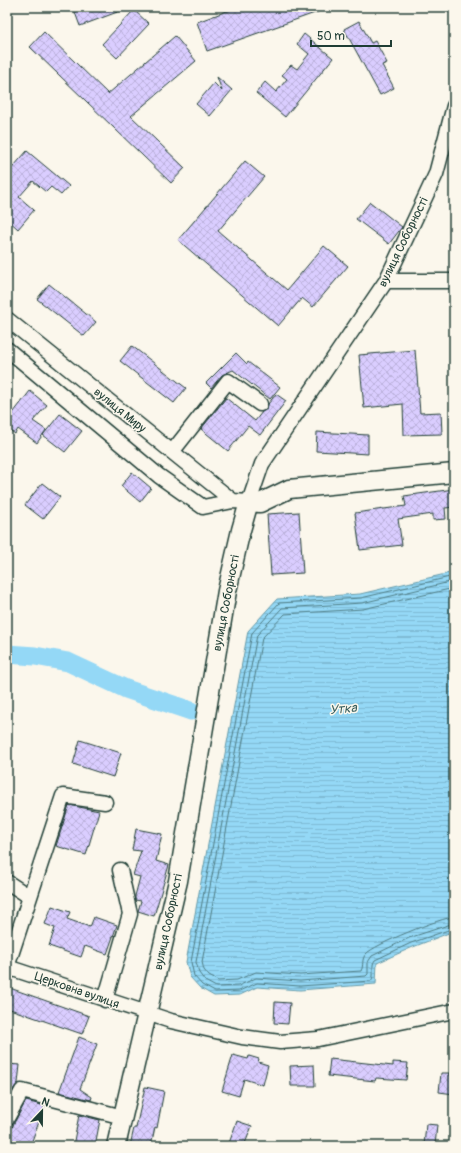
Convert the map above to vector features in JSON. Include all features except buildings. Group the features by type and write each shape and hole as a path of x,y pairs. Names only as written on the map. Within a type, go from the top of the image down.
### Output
{"main road":[{"name":"вулиця Миру","path":"241,501 260,503 289,489 454,472"},
{"name":"вулиця Соборності","path":"116,1146 178,880 227,591 241,530 241,501"}],"street":[{"name":"вулиця Соборності","path":"241,501 262,464 386,281 436,174 454,106"},
{"path":"386,281 453,280"},
{"name":"вулиця Миру","path":"7,319 172,452 241,501"},
{"name":"вулиця Миру","path":"7,349 159,476 203,507 241,501"},
{"path":"172,452 228,381 260,404"},
{"path":"7,967 63,796 105,802"},
{"path":"105,1000 130,914 120,870"},
{"path":"7,882 30,897"},
{"name":"Церковна вулиця","path":"7,967 147,1013 242,1037 280,1042 318,1039 454,1011"},
{"path":"7,1118 22,1091 123,1118"}],"water":[{"path":"454,572 454,931 377,963 376,984 300,990 257,987 240,995 214,996 200,988 190,977 186,962 248,631 277,599 360,594"}],"waterway":[{"name":"Утка","path":"7,654 35,656 68,662 126,689 191,711"}]}
